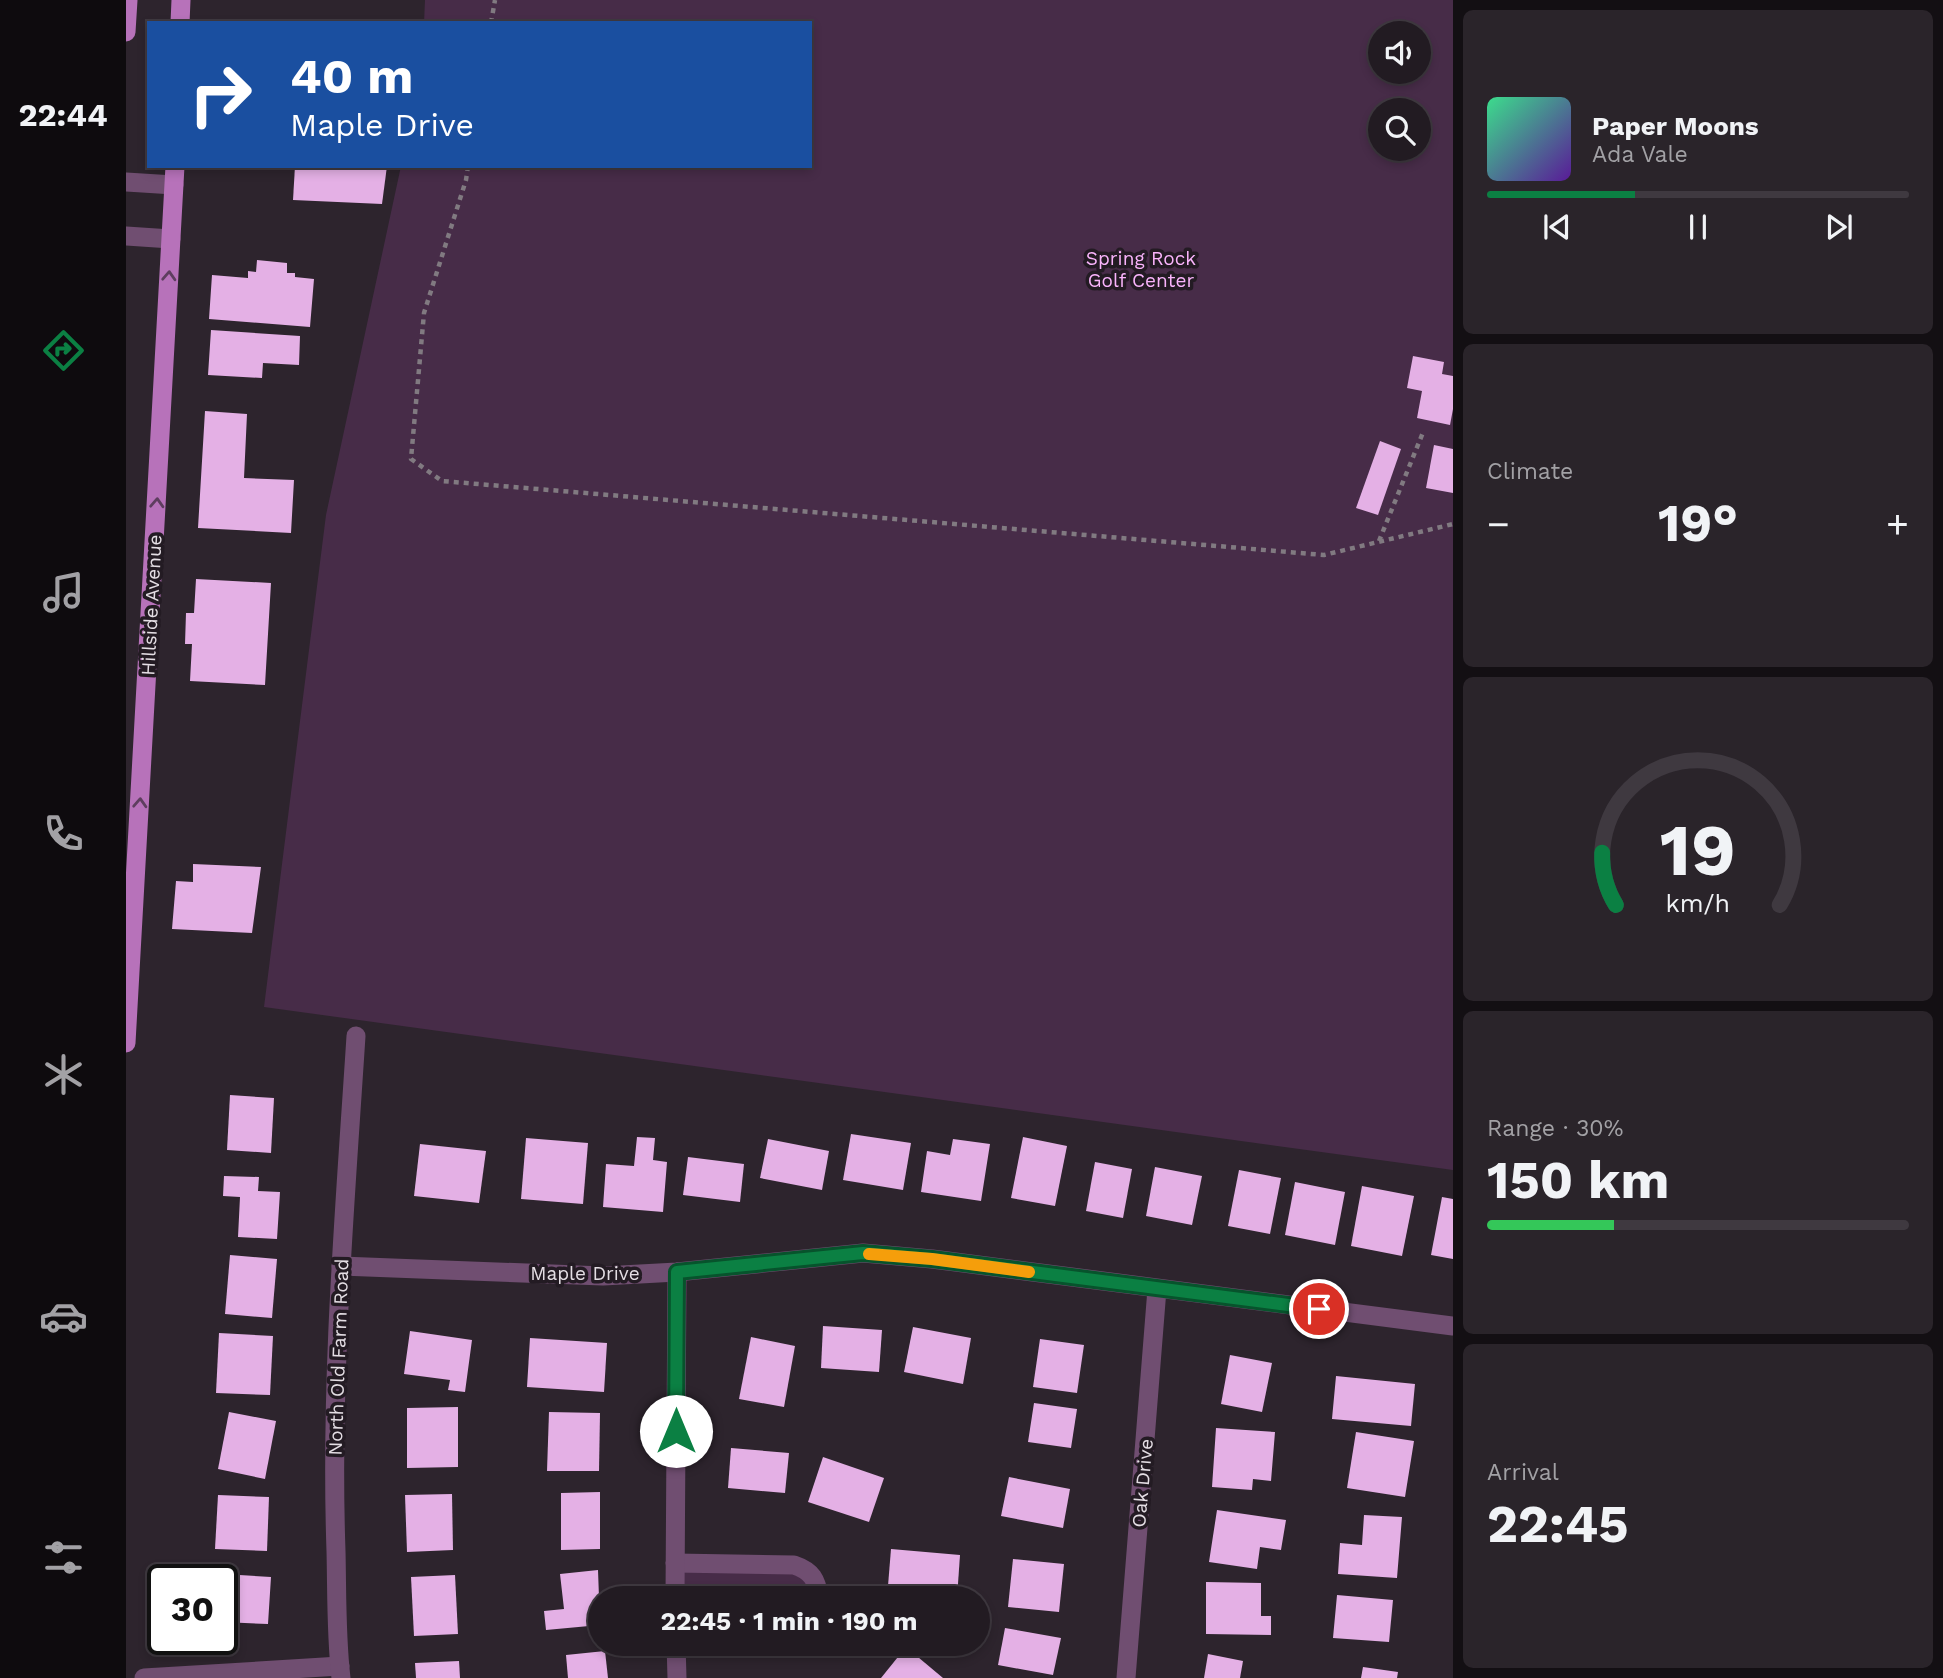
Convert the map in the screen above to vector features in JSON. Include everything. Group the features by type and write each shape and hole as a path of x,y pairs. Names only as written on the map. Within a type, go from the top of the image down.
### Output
{"main road":[{"path":"126,32 128,0"},
{"path":"180,21 181,0"},
{"name":"Hillside Avenue","path":"126,1043 174,176"}],"street":[{"path":"126,182 174,176"},
{"path":"126,236 171,239"},
{"name":"North Old Farm Road","path":"341,1672 334,1469 341,1266 356,1036"},
{"name":"Maple Drive","path":"341,1266 603,1276 677,1272 863,1253 932,1259 1453,1326"},
{"path":"675,1586 677,1272"},
{"name":"Oak Drive","path":"1126,1678 1157,1289"},
{"path":"675,1563 794,1565 812,1574 818,1586"},
{"path":"676,1656 677,1678"},
{"path":"144,1678 341,1672"}],"path":[{"path":"491,21 495,0"},
{"path":"468,168 424,313 411,458 442,481 1324,555 1453,524"},
{"path":"1379,541 1424,430"}],"green space":[{"name":"Spring Rock Golf Center","path":"425,0 1453,0 1453,1170 264,1007 326,515 401,168 812,168 812,21 424,21"},
{"path":"679,1567 798,1570 808,1586 679,1586"}],"building":[{"path":"295,168 387,168 382,204 293,200"},
{"path":"257,260 287,263 287,273 295,273 295,277 314,279 310,327 209,319 212,275 248,278 248,271 256,272"},
{"path":"211,330 300,336 299,365 263,363 262,378 208,375"},
{"path":"1413,356 1444,362 1442,374 1453,376 1450,425 1417,418 1422,391 1407,388"},
{"path":"205,411 247,414 244,478 294,480 291,533 198,528"},
{"path":"1380,441 1401,449 1378,515 1356,508"},
{"path":"1434,445 1453,449 1453,493 1426,488"},
{"path":"196,579 271,583 265,685 190,681 192,644 185,644 186,613 194,613"},
{"path":"193,864 261,867 252,933 172,929 176,881 193,882"},
{"path":"230,1095 274,1098 271,1153 227,1150"},
{"path":"851,1134 911,1143 903,1190 843,1180"},
{"path":"637,1137 655,1138 653,1160 667,1162 663,1212 603,1207 606,1164 634,1166"},
{"path":"1023,1137 1067,1146 1055,1206 1011,1198"},
{"path":"526,1138 588,1143 583,1204 521,1199"},
{"path":"768,1139 829,1151 822,1190 760,1178"},
{"path":"953,1139 990,1144 981,1201 921,1192 927,1151 950,1155"},
{"path":"420,1144 486,1151 479,1203 414,1196"},
{"path":"688,1157 744,1164 740,1202 683,1195"},
{"path":"1095,1162 1132,1169 1123,1218 1086,1211"},
{"path":"1155,1167 1202,1176 1192,1225 1146,1216"},
{"path":"1239,1170 1281,1178 1270,1234 1228,1226"},
{"path":"224,1176 259,1177 258,1191 280,1192 277,1239 238,1237 240,1197 223,1196"},
{"path":"1295,1182 1345,1192 1335,1245 1285,1235"},
{"path":"1362,1186 1414,1196 1402,1256 1351,1246"},
{"path":"1442,1197 1453,1199 1453,1259 1431,1255"},
{"path":"230,1255 277,1259 272,1318 225,1314"},
{"path":"823,1326 882,1330 879,1372 821,1368"},
{"path":"913,1327 971,1338 963,1384 904,1372"},
{"path":"410,1331 472,1340 465,1392 448,1390 450,1380 404,1374"},
{"path":"219,1333 273,1336 270,1395 216,1393"},
{"path":"751,1337 795,1346 784,1407 739,1399"},
{"path":"530,1338 607,1343 604,1392 527,1387"},
{"path":"1040,1339 1084,1345 1077,1393 1033,1387"},
{"path":"1230,1355 1272,1363 1262,1412 1221,1404"},
{"path":"1336,1376 1415,1384 1411,1426 1332,1419"},
{"path":"1034,1403 1077,1409 1071,1448 1028,1442"},
{"path":"458,1407 458,1467 407,1468 407,1408"},
{"path":"229,1412 276,1421 265,1479 218,1469"},
{"path":"549,1412 600,1413 599,1471 547,1471"},
{"path":"1216,1428 1275,1432 1271,1481 1253,1479 1252,1490 1212,1487"},
{"path":"1356,1432 1414,1441 1405,1497 1347,1488"},
{"path":"731,1448 789,1453 785,1493 728,1488"},
{"path":"823,1457 884,1478 869,1522 808,1502"},
{"path":"1009,1477 1070,1489 1063,1528 1001,1516"},
{"path":"600,1492 600,1549 561,1550 561,1493"},
{"path":"452,1494 453,1550 407,1552 405,1495"},
{"path":"218,1495 269,1497 267,1551 215,1549"},
{"path":"1217,1510 1286,1520 1281,1550 1260,1547 1257,1569 1209,1562"},
{"path":"1364,1515 1402,1517 1397,1578 1338,1574 1340,1543 1362,1545"},
{"path":"891,1549 960,1555 958,1586 888,1586"},
{"path":"1013,1559 1064,1564 1059,1612 1008,1607"},
{"path":"598,1570 599,1586 588,1586 588,1626 546,1630 544,1611 564,1609 560,1574"},
{"path":"238,1575 271,1577 268,1624 238,1623"},
{"path":"455,1575 458,1634 414,1636 411,1577"},
{"path":"1206,1582 1261,1583 1261,1616 1271,1616 1271,1635 1206,1634"},
{"path":"1337,1595 1393,1600 1389,1642 1333,1638"},
{"path":"1005,1628 1061,1638 1053,1675 998,1665"},
{"path":"588,1653 588,1656 606,1656 608,1678 568,1678 566,1655"},
{"path":"1208,1654 1243,1661 1240,1678 1204,1678"},
{"path":"899,1656 917,1656 943,1678 881,1678"},
{"path":"459,1661 460,1678 416,1678 415,1663"},
{"path":"1363,1667 1398,1672 1397,1678 1361,1678"}],"slow traffic":[{"path":"869,1254 1029,1272"}],"route":[{"path":"676,1431 677,1272 863,1253 932,1259 1319,1309"}]}
